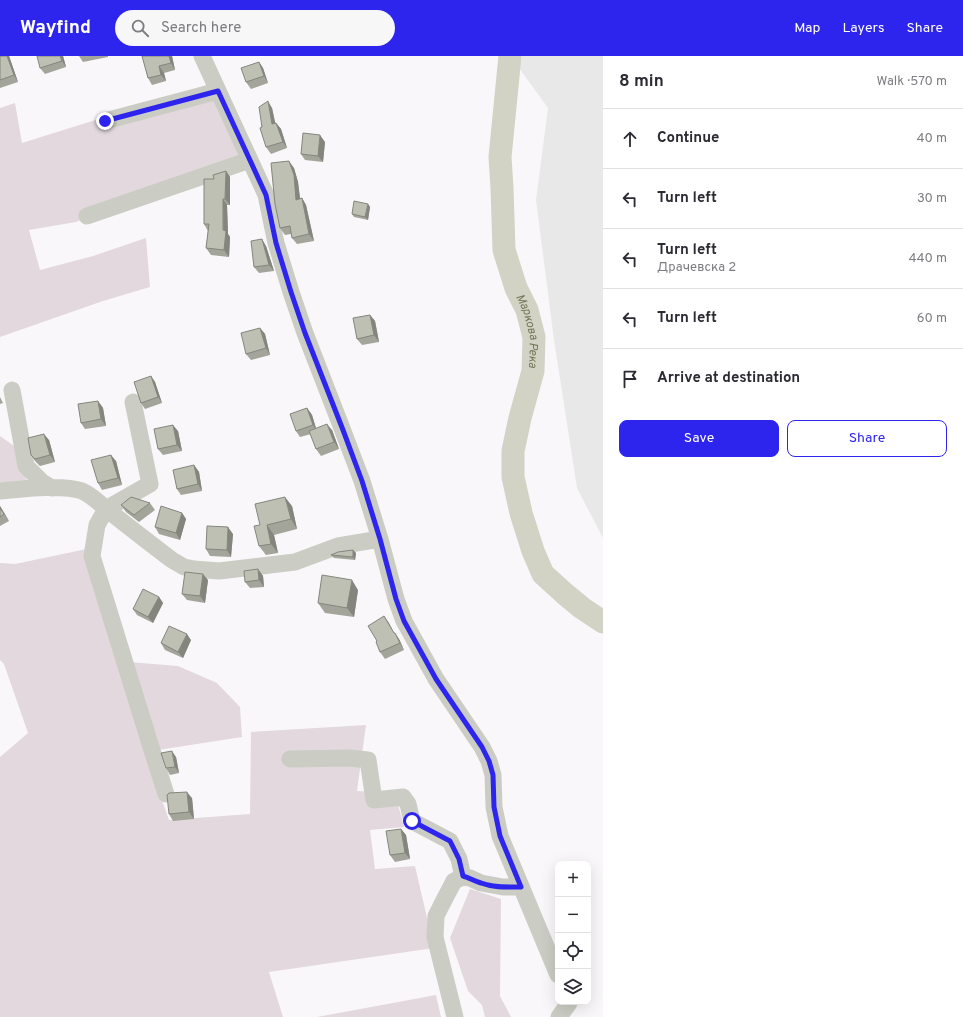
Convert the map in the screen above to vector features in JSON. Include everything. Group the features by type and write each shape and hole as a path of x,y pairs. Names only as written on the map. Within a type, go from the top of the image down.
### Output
{"street":[{"path":"202,56 266,195 276,243 291,292 305,333 362,481 380,539 396,599 404,621 436,679 482,747 489,761 493,775 494,807 500,836 555,969"},
{"path":"105,121 218,91"},
{"path":"87,216 250,160"},
{"path":"12,390 26,466 42,482 52,488"},
{"path":"133,402 150,484 106,509 97,525 92,556 166,794"},
{"path":"0,490 68,488 81,491 93,497 106,509 172,560 184,567 194,569 219,571 295,562 338,546 380,539"},
{"path":"290,759 350,758 368,760 374,800 403,797 408,804 412,821 450,841 459,859 463,876"},
{"path":"456,1017 435,937 436,916 454,881 463,876 481,883 503,888 521,887"},
{"path":"559,1017 571,1007"}],"shaded area":[{"path":"522,56 603,56 603,538 577,488 554,340 536,200 548,108 519,68"},
{"path":"207,85 242,156 76,222 29,230 40,270 93,256 146,238 150,287 103,301 0,337 0,108 15,103 22,143"},
{"path":"0,436 17,448 28,485 0,488"},
{"path":"96,547 129,662 178,666 217,683 240,707 242,737 145,752 169,820 250,814 251,732 366,725 357,791 395,793 404,827 370,830 375,869 415,866 434,948 269,972 283,1017 0,1017 0,757 28,733 4,664 0,660 0,563 15,564"},
{"path":"470,889 501,899 500,996 511,1017 485,1017 482,1005 468,991 450,938"},
{"path":"436,995 441,1017 317,1017"}],"building":[{"path":"0,56 7,56 14,75 0,80"},
{"path":"37,56 60,56 62,61 40,68"},
{"path":"142,56 169,56 171,63 159,66 161,75 148,78"},
{"path":"259,62 264,76 246,82 241,68"},
{"path":"268,101 272,124 276,123 283,142 266,147 260,128 262,127 259,107"},
{"path":"303,133 320,135 318,156 301,154"},
{"path":"289,161 294,175 296,200 302,198 309,234 292,238 290,226 280,228 275,204 271,163"},
{"path":"226,171 225,199 223,199 223,230 226,231 224,250 206,248 209,224 204,224 204,179 214,179 213,175"},
{"path":"354,201 368,204 365,217 352,214"},
{"path":"262,239 269,265 254,267 251,241"},
{"path":"370,315 374,335 357,339 353,318"},
{"path":"260,328 266,348 246,354 241,333"},
{"path":"151,376 158,397 141,403 134,382"},
{"path":"98,401 101,419 81,423 78,404"},
{"path":"307,408 313,425 296,431 290,414"},
{"path":"327,424 334,442 316,449 309,431"},
{"path":"173,425 177,445 158,449 154,429"},
{"path":"44,434 50,455 35,459 31,455 28,438"},
{"path":"111,455 118,478 98,483 91,460"},
{"path":"194,465 198,484 177,489 173,470"},
{"path":"131,497 150,503 134,515 121,505"},
{"path":"285,497 291,519 267,525 271,544 259,546 254,526 260,525 255,504"},
{"path":"161,506 182,513 176,533 155,527"},
{"path":"0,508 4,514 0,517"},
{"path":"207,526 228,527 227,550 206,549"},
{"path":"353,550 353,557 331,555 338,552"},
{"path":"258,569 259,580 245,582 244,571"},
{"path":"185,572 203,574 200,596 182,594"},
{"path":"322,575 352,580 347,608 318,603"},
{"path":"143,589 159,597 148,617 133,609"},
{"path":"384,616 400,643 380,652 376,642 377,641 368,626"},
{"path":"169,626 187,634 178,652 161,643"},
{"path":"172,751 175,767 166,768 161,753"},
{"path":"187,792 189,812 169,814 167,795 169,793"},
{"path":"401,829 405,853 390,855 386,831"}],"waterway":[{"name":"Маркова Река","path":"510,56 500,157 504,250 516,288 527,310 534,337 533,371 520,418 513,451 513,477 521,513 533,551 543,574 582,608 603,622"}],"route":[{"path":"105,121 218,91 266,195 276,243 291,292 305,333 362,481 380,539 396,599 404,621 436,679 482,747 489,761 493,775 494,807 500,836 521,887 503,888 481,883 463,876 459,859 450,841 412,821"}]}
